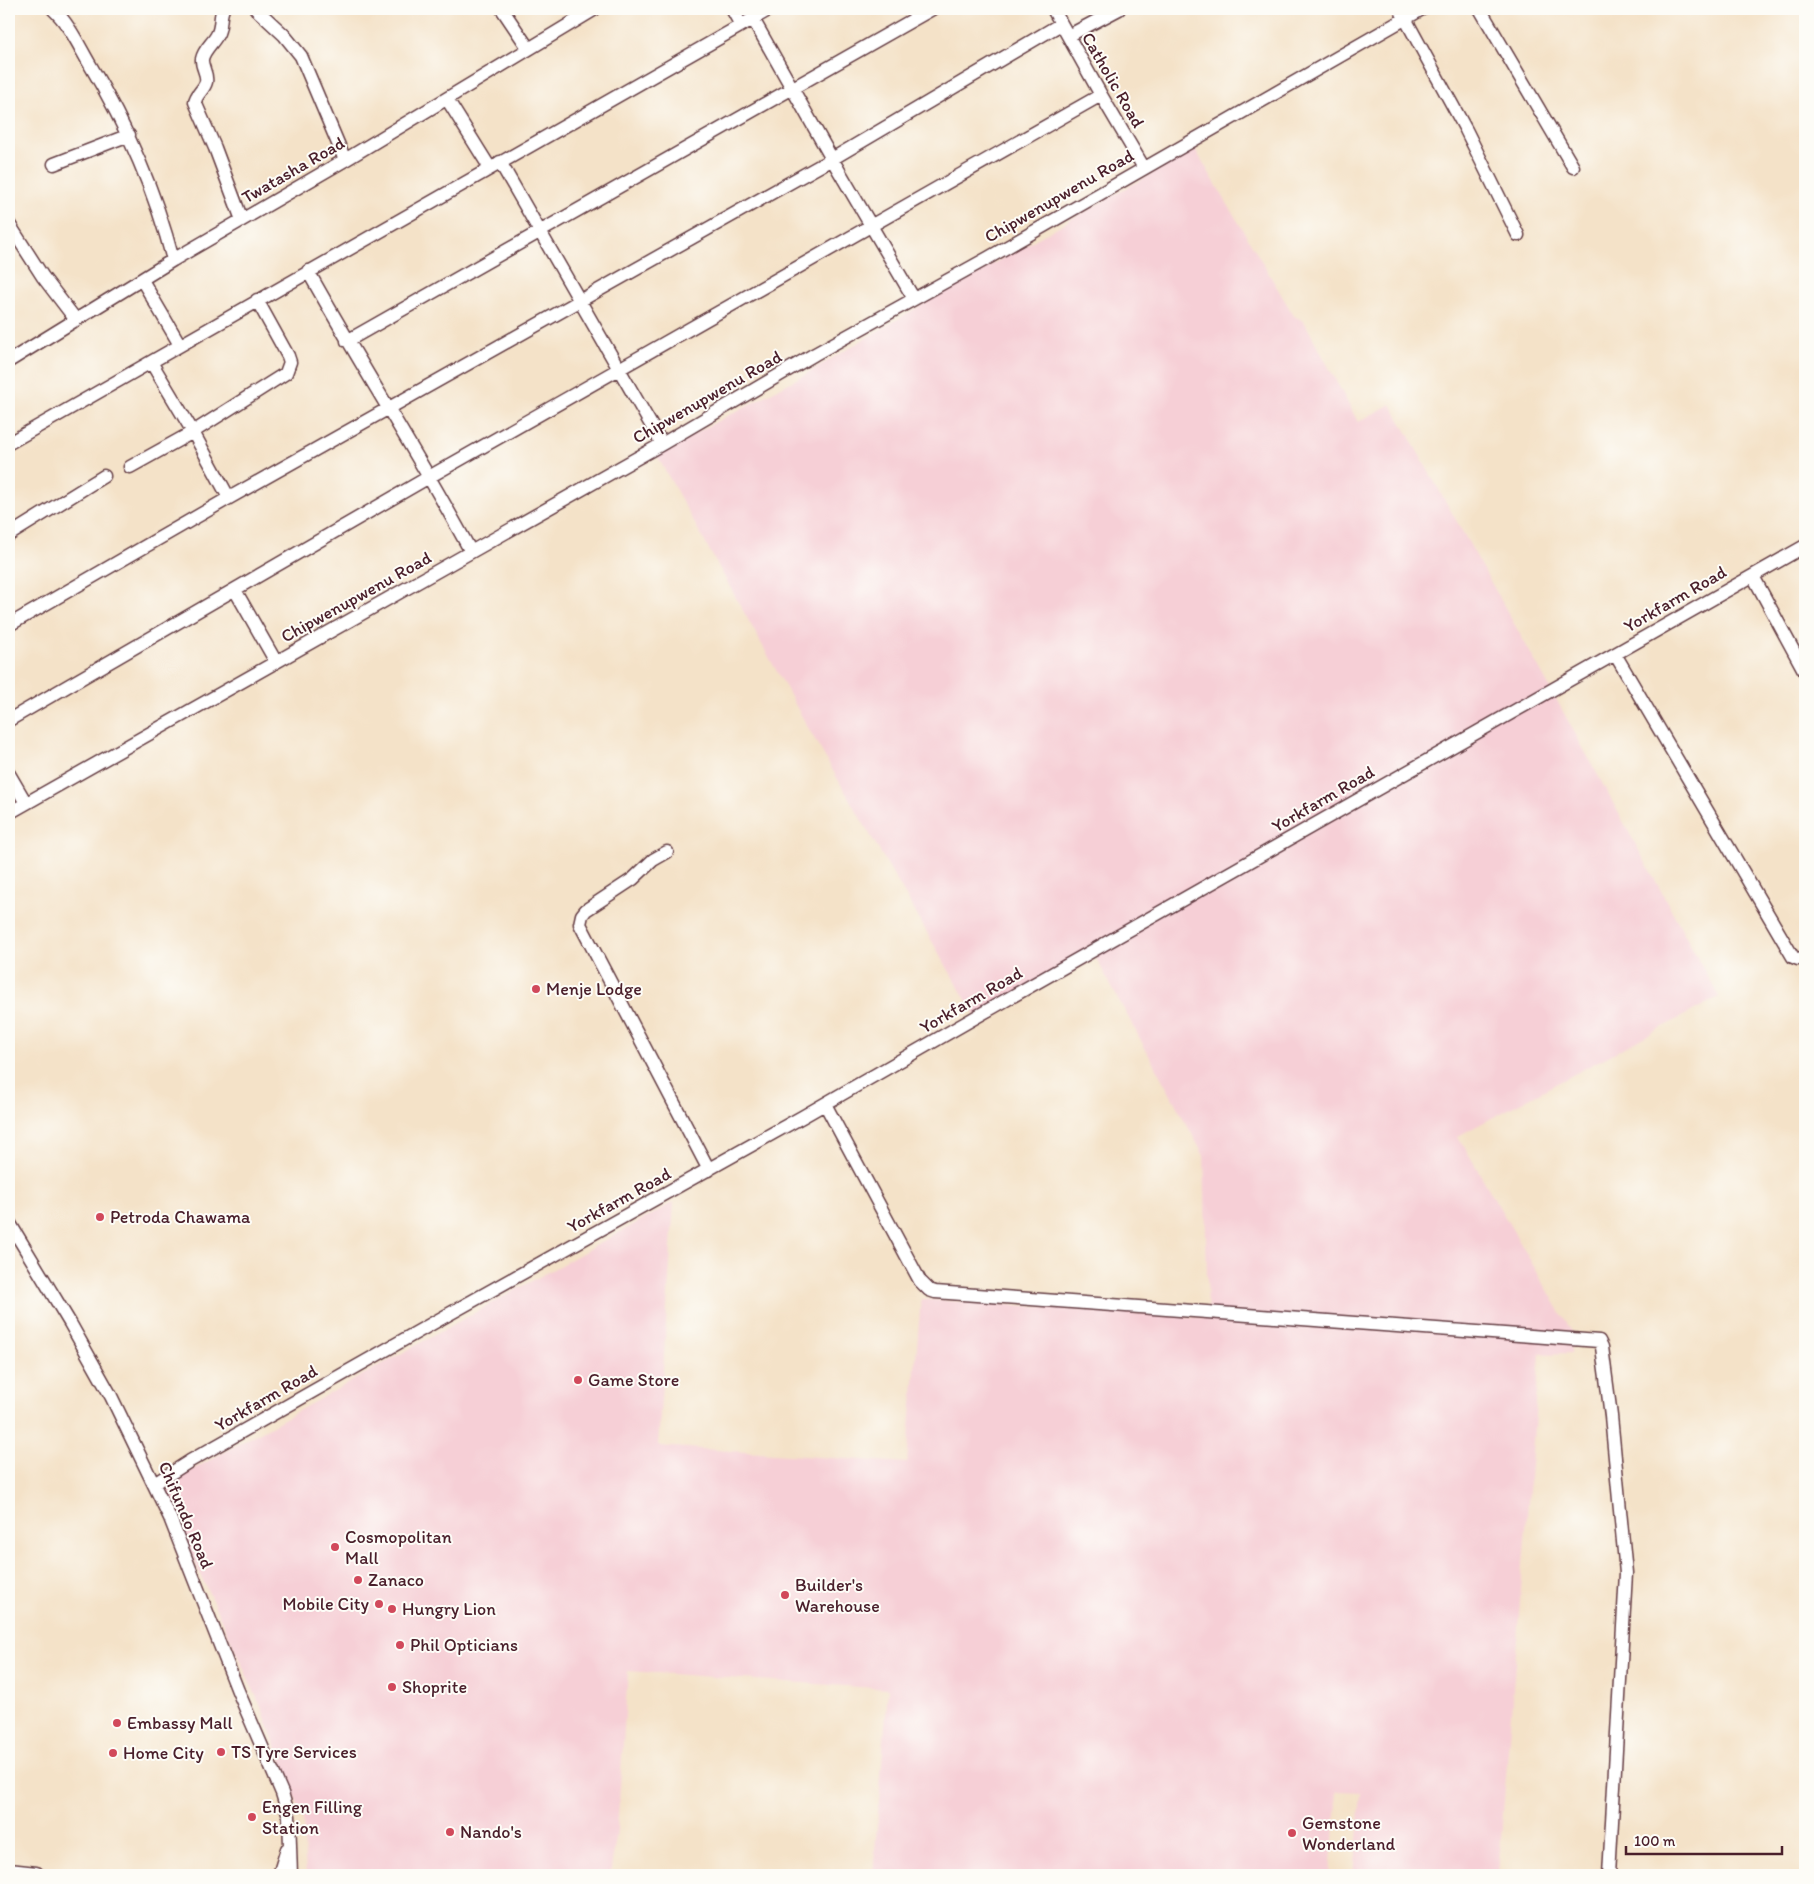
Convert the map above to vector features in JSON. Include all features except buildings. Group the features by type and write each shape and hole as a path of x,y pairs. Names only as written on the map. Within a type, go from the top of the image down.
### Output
{"main road":[{"path":"9,1872 36,1875"}],"street":[{"path":"53,9 65,22 111,100 128,135 147,177 174,260"},
{"path":"223,9 217,36 202,59 207,78 205,85 195,98 195,102 215,148 242,220"},
{"path":"256,9 284,35 301,56 345,160"},
{"path":"502,9 529,49"},
{"name":"Twatasha Road","path":"9,361 174,260 345,160 595,9"},
{"path":"732,9 741,26"},
{"path":"9,443 770,9"},
{"path":"347,341 932,9"},
{"name":"Catholic Road","path":"1053,9 1144,168"},
{"path":"1068,36 1119,9"},
{"name":"Chipwenupwenu Road","path":"9,813 662,444 1144,168 1403,14 1422,9"},
{"path":"1480,9 1573,166"},
{"path":"1403,14 1466,130 1518,235"},
{"path":"754,18 792,89 914,299"},
{"path":"9,625 229,498 832,159 1061,24"},
{"path":"9,720 429,477 872,227 1101,95"},
{"path":"447,99 540,231 662,444"},
{"path":"54,164 128,135"},
{"path":"9,224 43,277 76,320"},
{"path":"308,271 471,552"},
{"path":"142,280 180,345"},
{"path":"130,467 193,432 283,376 289,368 288,356 257,300"},
{"path":"151,362 193,432 229,498"},
{"path":"9,535 104,476"},
{"name":"Yorkfarm Road","path":"154,1484 190,1461 709,1170 1805,546"},
{"path":"1753,576 1805,672"},
{"path":"235,590 276,662"},
{"path":"1615,654 1793,957 1798,959 1805,957"},
{"path":"9,774 26,803"},
{"path":"667,852 653,860 633,879 586,910 582,915 580,924 709,1170"},
{"path":"825,1104 920,1281 929,1290 935,1292 1599,1341 1602,1347 1611,1416 1626,1574 1609,1875"},
{"name":"Chifundo Road","path":"9,1222 70,1323 111,1396 173,1526 238,1691 282,1793 289,1816 291,1875"},
{"name":"Chifundo Road","path":"279,1875 290,1839"}],"shaded area":[{"path":"1195,149 1294,316 1304,321 1358,422 1391,404 1559,704 1719,997 1458,1136 1572,1332 1571,1353 1540,1354 1498,1875 1354,1875 1361,1792 1337,1791 1330,1875 873,1875 888,1689 628,1671 617,1831 610,1875 306,1875 303,1819 262,1709 169,1506 167,1492 172,1481 674,1202 658,1446 907,1463 921,1299 1208,1318 1204,1156 1092,951 976,1017 811,733 656,454 804,375 950,288"}],"place":[{"name":"Menje Lodge","path":"536,989"},
{"name":"Petroda Chawama","path":"100,1217"},
{"name":"Game Store","path":"578,1380"},
{"name":"Cosmopolitan Mall","path":"335,1547"},
{"name":"Zanaco","path":"358,1580"},
{"name":"Builder's Warehouse","path":"785,1595"},
{"name":"Mobile City","path":"379,1604"},
{"name":"Hungry Lion","path":"392,1609"},
{"name":"Phil Opticians","path":"400,1645"},
{"name":"Shoprite","path":"392,1687"},
{"name":"Embassy Mall","path":"117,1723"},
{"name":"TS Tyre Services","path":"221,1752"},
{"name":"Home City","path":"113,1753"},
{"name":"Engen Filling Station","path":"252,1817"},
{"name":"Nando's","path":"450,1832"},
{"name":"Gemstone Wonderland","path":"1292,1833"}]}
